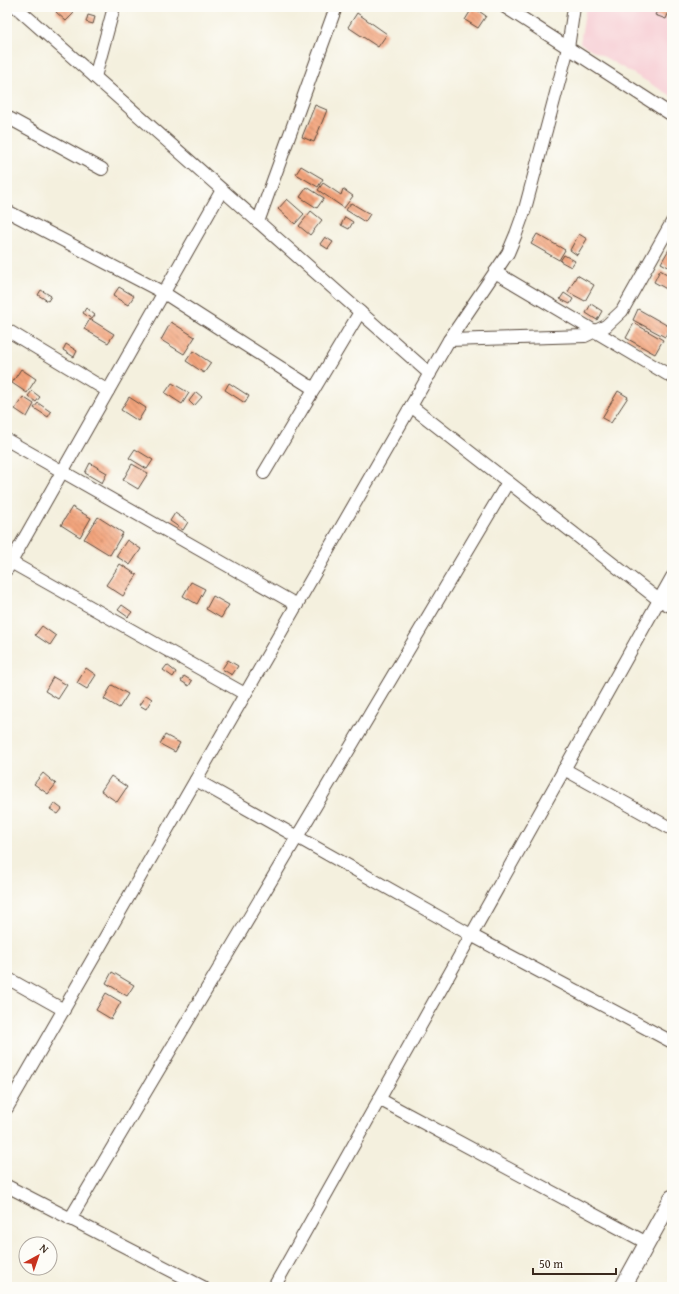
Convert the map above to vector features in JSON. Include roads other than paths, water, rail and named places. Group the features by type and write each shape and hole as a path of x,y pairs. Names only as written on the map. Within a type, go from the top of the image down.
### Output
{"main road":[{"path":"623,1287 672,1198"}],"street":[{"path":"16,7 430,374"},
{"path":"95,77 114,7"},
{"path":"258,222 336,7"},
{"path":"506,7 672,115"},
{"path":"7,1108 449,340 508,253 524,209 568,48 574,7"},
{"path":"7,117 102,169"},
{"path":"222,190 8,564 246,694"},
{"path":"7,211 164,293 314,389"},
{"path":"449,340 585,336 606,326 622,311 672,222"},
{"path":"495,272 672,377"},
{"path":"264,473 360,312"},
{"path":"7,330 108,391"},
{"path":"411,406 660,600 672,607"},
{"path":"7,440 297,605"},
{"path":"70,1219 508,482"},
{"path":"274,1287 672,578"},
{"path":"564,769 672,829"},
{"path":"196,780 472,935 672,1042"},
{"path":"7,978 64,1010"},
{"path":"379,1100 647,1243"},
{"path":"7,1186 203,1287"}]}
